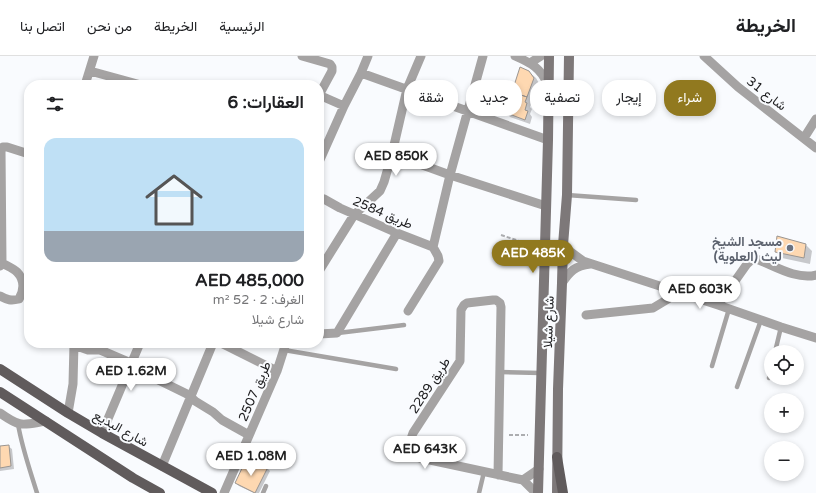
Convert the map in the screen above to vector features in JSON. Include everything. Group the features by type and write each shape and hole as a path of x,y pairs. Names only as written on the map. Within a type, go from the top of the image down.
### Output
{"main road":[{"name":"شارع شيلا","path":"548,80 549,56"},
{"name":"شارع شيلا","path":"557,493 558,389 563,245 567,195 569,56"},
{"name":"شارع شيلا","path":"537,493 542,373 548,116"},
{"name":"شارع البديع","path":"0,369 102,433 212,493"},
{"path":"0,392 133,478 160,493"},
{"path":"557,457 563,493"}],"street":[{"path":"87,80 94,56"},
{"path":"302,56 330,64 332,71 324,86"},
{"path":"324,151 368,56"},
{"path":"411,80 421,56"},
{"path":"476,80 483,56"},
{"path":"515,56 536,67 547,80"},
{"path":"530,63 541,56"},
{"name":"شارع 31","path":"704,56 738,87 816,148"},
{"path":"90,71 123,80"},
{"path":"361,73 404,88"},
{"path":"324,97 344,106"},
{"path":"324,263 354,215 380,191 392,154 404,102"},
{"path":"408,311 439,261 433,247 450,175 467,116"},
{"path":"482,116 548,140"},
{"path":"804,138 816,119"},
{"path":"0,296 6,300 19,299 22,294 23,286 21,278 16,272 1,265 1,150 7,147 24,152"},
{"path":"392,154 450,175 546,206"},
{"name":"طريق 2584","path":"324,200 354,215 433,247"},
{"path":"324,334 337,333 397,233"},
{"path":"563,245 575,256 590,264 816,338"},
{"path":"718,305 747,264 752,260 756,259 802,276 816,274"},
{"path":"562,283 574,268 590,264"},
{"path":"586,314 653,308 668,299 670,290"},
{"name":"طريق 2289","path":"498,475 501,307 500,303 493,300 467,303 461,310 460,361 413,433 410,451 412,455 416,457 484,472 498,475 523,480"},
{"path":"68,413 73,384 74,348"},
{"path":"83,348 88,350 95,348"},
{"path":"99,348 126,361 140,371 183,392 213,412 222,420 249,435"},
{"path":"102,433 138,348"},
{"path":"162,466 211,348"},
{"path":"231,348 277,371"},
{"name":"طريق 2507","path":"224,493 277,371 284,348"},
{"path":"0,413 9,420 22,425 46,421"},
{"path":"537,493 523,480 539,469"}],"lane":[{"path":"567,195 636,200"},
{"path":"712,366 729,309"},
{"path":"737,387 761,320"},
{"path":"337,333 404,325"},
{"path":"777,345 781,327"},
{"path":"295,348 396,369"},
{"path":"500,372 542,373"},
{"path":"18,424 24,454 29,465 36,493"},
{"path":"480,493 484,472"},
{"path":"263,493 266,486"}],"path":[{"path":"501,235 545,249"},
{"path":"499,435 540,435"}],"building":[{"path":"520,67 529,71 534,78 533,80 530,80 530,89 527,97 522,95 522,80 516,80"},
{"path":"522,95 527,97 525,102 527,103 525,110 528,111 525,120 514,116 522,116"},
{"name":"مسجد الشيخ ليث (العلوية)","path":"777,236 806,244 804,258 775,252"},
{"path":"9,445 11,466 0,468 0,446"},
{"path":"258,462 268,467 255,493 235,483 244,464 254,469"}],"place":[{"name":"مسجد الشيخ ليث (العلوية)","path":"790,248"}]}
